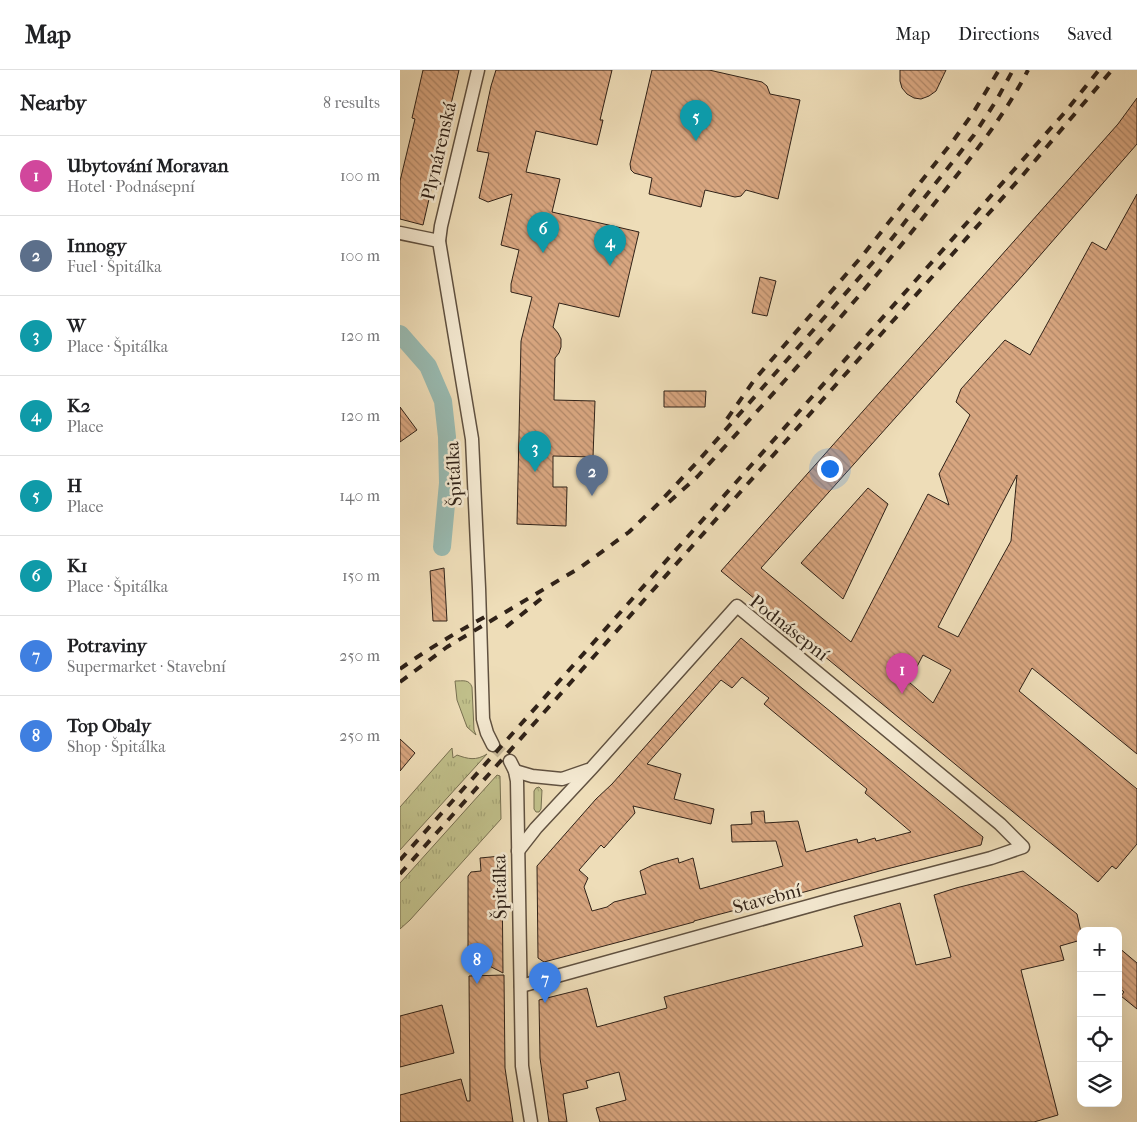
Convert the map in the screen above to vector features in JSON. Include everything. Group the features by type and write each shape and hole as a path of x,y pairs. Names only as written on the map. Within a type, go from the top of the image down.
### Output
{"street":[{"name":"Plynárenská","path":"439,241 478,70"},
{"path":"400,233 439,241"},
{"name":"Špitálka","path":"439,241 472,439 483,719 493,745"},
{"name":"Podnásepní","path":"518,852 536,828 737,606 1000,824 1023,847"},
{"name":"Špitálka","path":"531,1122 522,1066 517,781 512,766 532,776 562,779 591,769"},
{"name":"Stavební","path":"521,986 838,898 991,858 1023,847"}],"green space":[{"path":"455,681 471,684 474,730 476,735 467,727 457,700"},
{"path":"452,748 453,758 457,755 476,758 487,754 400,850 400,807"},
{"path":"497,775 500,776 501,819 400,929 400,883"},
{"path":"539,787 542,790 541,809 539,812 536,812 534,809 534,791"}],"building":[{"path":"423,70 459,70 423,225 400,219 400,181 415,119 412,118"},
{"path":"496,70 612,70 600,120 603,120 597,145 536,131 526,172 560,179 552,212 639,232 619,317 559,303 553,327 561,339 561,347 555,358 554,400 595,401 593,457 553,456 553,487 567,487 566,526 517,524 521,341 532,297 511,292 519,250 501,245 512,194 488,202 479,198 489,153 477,151"},
{"path":"652,70 709,70 762,82 767,86 770,94 800,100 778,199 746,190 741,196 735,197 705,190 701,207 649,194 652,178 634,173 631,170 630,164"},
{"path":"900,70 946,70 936,91 921,99 907,94 902,88"},
{"path":"1137,98 1137,144 1023,275 761,568 851,642 928,494 949,505 939,474 970,415 956,402 961,389 1005,340 1030,355 1092,242 1106,250 1137,194 1137,754 1032,668 1019,691 1137,789 1137,844 1116,869 1112,866 1098,882 721,571 1118,124","holes":["1017,475 1011,541 958,637 938,627","923,655 951,670 933,703 909,682"]},
{"path":"760,277 776,281 767,316 752,313"},
{"path":"664,391 706,391 705,407 664,407"},
{"path":"400,407 417,430 400,442"},
{"path":"868,488 888,504 843,599 801,563"},
{"path":"444,568 447,621 433,621 430,571"},
{"path":"741,638 983,837 981,845 544,962 538,958 537,866 596,799 612,784","holes":["742,677 769,698 764,704 867,789 865,793 911,832 876,841 875,838 858,843 857,839 806,852 798,821 765,823 764,811 751,812 752,824 731,825 732,842 776,841 783,866 700,889 693,858 679,863 678,858 640,871 646,894 614,902 607,907 592,911 584,887 588,878 579,870 601,845 604,848 635,813 633,806 711,824 714,809 674,799 681,774 647,764 721,680 732,688"]},
{"path":"400,739 415,753 400,771"},
{"path":"501,856 503,973 468,955 468,876 471,872 481,871 480,858"},
{"path":"1023,871 1077,914 1080,927 1077,927 1077,941 1060,946 1064,960 1021,970 1058,1115 1034,1122 600,1122 596,1108 626,1100 619,1072 586,1081 588,1088 563,1094 567,1122 549,1122 540,1058 539,1000 587,988 597,1027 667,1008 664,997 863,946 854,916 900,903 916,965 951,957 934,895"},
{"path":"1122,950 1137,963 1137,1009 1122,997 1124,992 1122,990"},
{"path":"504,975 505,1068 513,1122 400,1122 400,1095 461,1079 467,1101 470,1101 469,976"},
{"path":"442,1005 454,1053 400,1067 400,1016"}],"waterway":[{"path":"400,334 428,366 443,401 447,437 448,483 442,547"}],"tunnel":[{"path":"493,745 510,761"}],"railway":[{"path":"727,419 755,379 863,255 953,141 973,113 999,70"},
{"path":"400,682 447,647 581,567 629,532 657,505 874,261 974,135 1013,70"},
{"path":"669,502 697,477 874,278 982,142 1007,107 1028,70"},
{"path":"400,860 1013,171 1099,70"},
{"path":"400,874 1022,176 1112,70"},
{"path":"506,627 547,594"},
{"path":"400,669 444,640 490,614"}],"place":[{"name":"H","path":"696,141"},
{"name":"K1","path":"543,253"},
{"name":"K2","path":"610,266"},
{"name":"W","path":"535,472"},
{"name":"Innogy","path":"592,496"},
{"name":"Ubytování Moravan","path":"902,694"},
{"name":"Top Obaly","path":"477,984"},
{"name":"Potraviny","path":"545,1003"}]}
